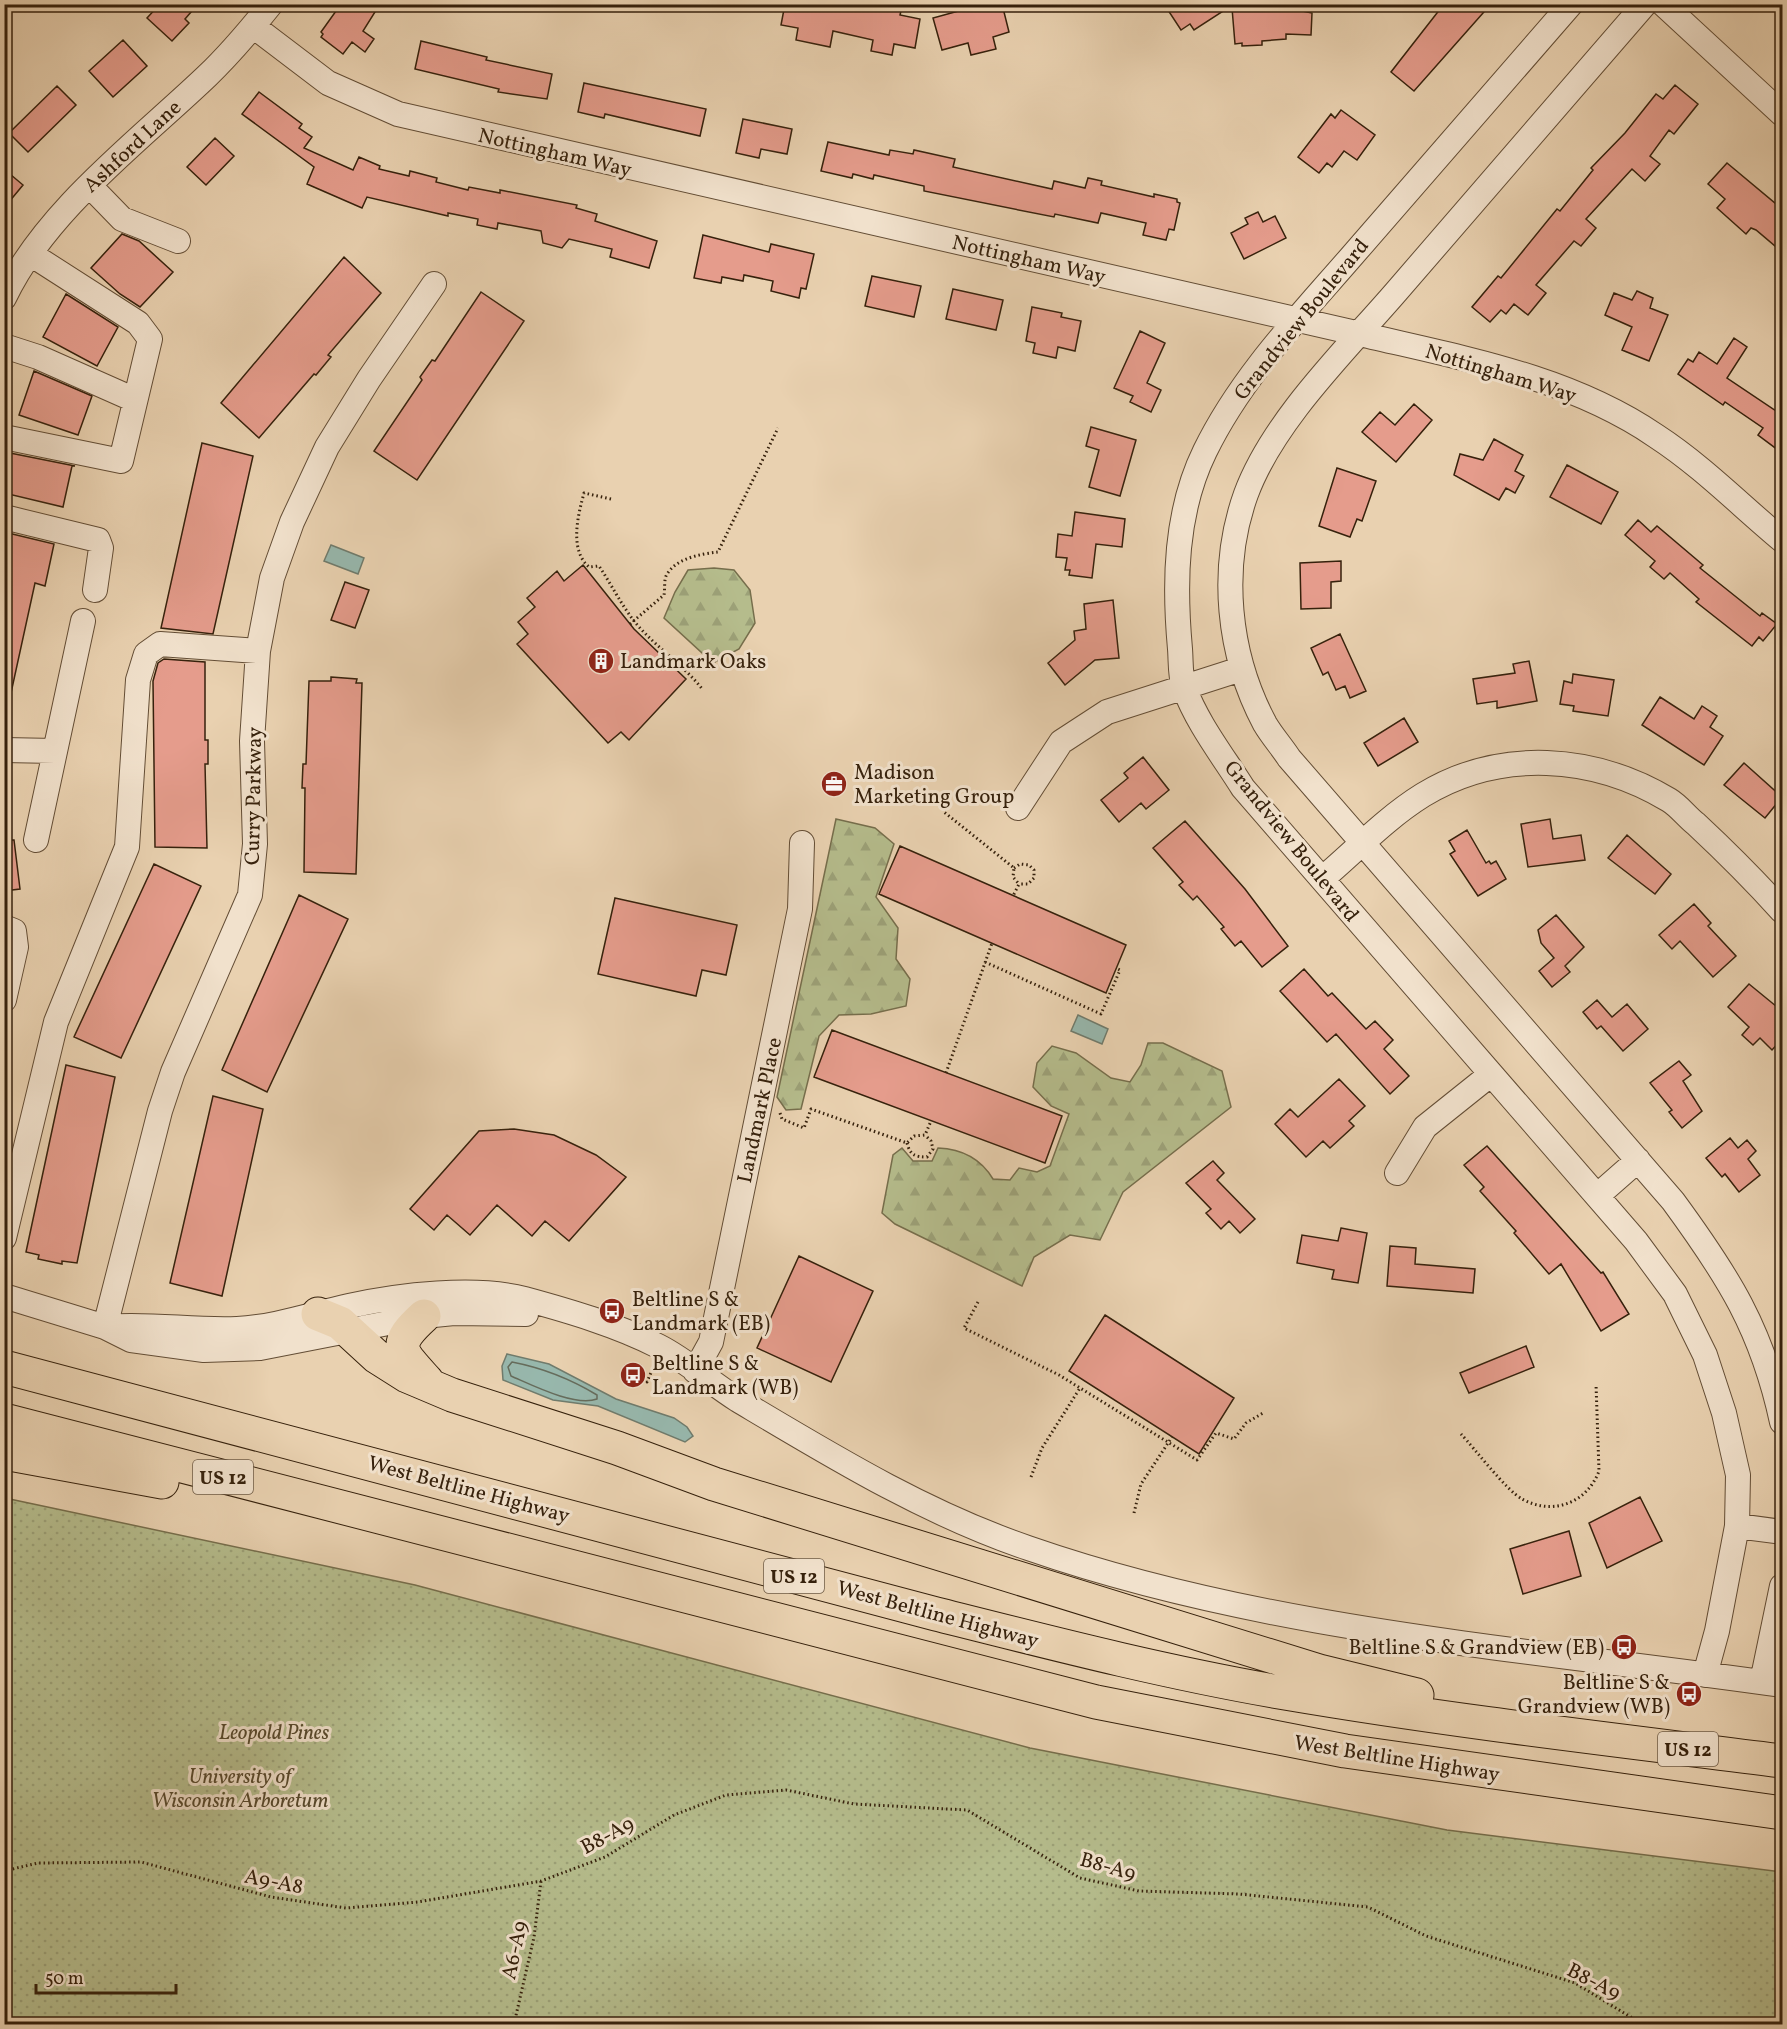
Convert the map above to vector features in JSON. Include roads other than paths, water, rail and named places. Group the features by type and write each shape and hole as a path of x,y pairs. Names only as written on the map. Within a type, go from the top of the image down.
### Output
{"highway":[{"path":"318,1314 349,1329 377,1357 407,1376 452,1395 617,1448 714,1484 1319,1671 1593,1737"},
{"path":"424,1316 405,1334 404,1354 430,1385"},
{"name":"West Beltline Highway","path":"4,1367 1090,1653 1282,1692 1437,1718 1782,1761"},
{"name":"West Beltline Highway","path":"4,1420 1096,1702 1345,1750 1782,1813"},
{"path":"4,1453 442,1534"}],"street":[{"name":"Ashford Lane","path":"4,298 32,255 90,186 209,74 271,4"},
{"name":"Grandview Boulevard","path":"1571,4 1296,320 1251,375 1222,419 1194,478 1184,515 1177,564 1178,625 1183,686 1208,733 1243,788 1636,1241 1675,1294 1705,1355 1724,1413 1738,1475 1737,1526 1717,1631 1705,1675"},
{"path":"1645,4 1296,409 1247,492 1236,528 1230,579 1234,639 1241,669 1266,726 1289,758 1673,1201 1718,1263 1749,1316 1767,1361 1782,1422"},
{"path":"1663,4 1782,114"},
{"name":"Nottingham Way","path":"253,26 328,83 398,114 1360,334 1485,364 1551,383 1592,400 1654,434 1702,468 1782,540"},
{"path":"90,186 122,219 177,241"},
{"path":"4,437 121,461 150,339 138,322 32,255"},
{"name":"Curry Parkway","path":"105,1327 160,1111 173,1072 250,895 255,844 252,741 258,651 272,578 292,522 327,447 369,379 434,284"},
{"path":"4,346 38,357 135,400"},
{"path":"4,517 98,540 101,548 95,590"},
{"path":"36,840 83,621"},
{"path":"4,1238 56,1022 128,847 132,814 138,680 146,654 160,644 258,651"},
{"path":"1018,808 1061,742 1107,712 1241,669"},
{"path":"4,750 55,751"},
{"path":"1322,879 1389,819 1424,794 1457,778 1511,764 1569,763 1617,776 1670,801 1717,843 1782,911"},
{"name":"Landmark Place","path":"695,1371 711,1342 800,909 802,843"},
{"path":"4,927 14,931 16,947 4,1000"},
{"path":"1397,1173 1425,1127 1490,1075"},
{"path":"1597,1196 1638,1160"},
{"path":"105,1327 144,1324 184,1328 239,1329 318,1314 351,1305 408,1297 470,1294 522,1298 628,1333 663,1348 695,1371 801,1437 914,1501 974,1528 1096,1570 1177,1591 1322,1620 1515,1651 1772,1684 1782,1586"},
{"path":"4,1296 105,1327 131,1341 204,1350 260,1348 424,1316 453,1313 523,1314 552,1309"},
{"path":"1737,1526 1782,1532"}],"water":[{"path":"331,545 364,558 358,574 324,561"},
{"path":"1078,1015 1108,1029 1102,1044 1071,1031"},
{"path":"507,1354 549,1364 616,1399 674,1418 687,1427 693,1436 685,1442 598,1406 553,1400 503,1380 502,1366"}],"place":[{"name":"Landmark Oaks","path":"601,661"},
{"name":"Madison Marketing Group","path":"834,784"},
{"name":"Beltline S & Landmark (EB)","path":"612,1311"},
{"name":"Beltline S & Landmark (WB)","path":"633,1375"},
{"name":"Beltline S & Grandview (EB)","path":"1624,1647"},
{"name":"Beltline S & Grandview (WB)","path":"1689,1694"}],"park label":[{"name":"Leopold Pines","path":"274,1732"},
{"name":"University of Wisconsin Arboretum","path":"240,1788"}]}
